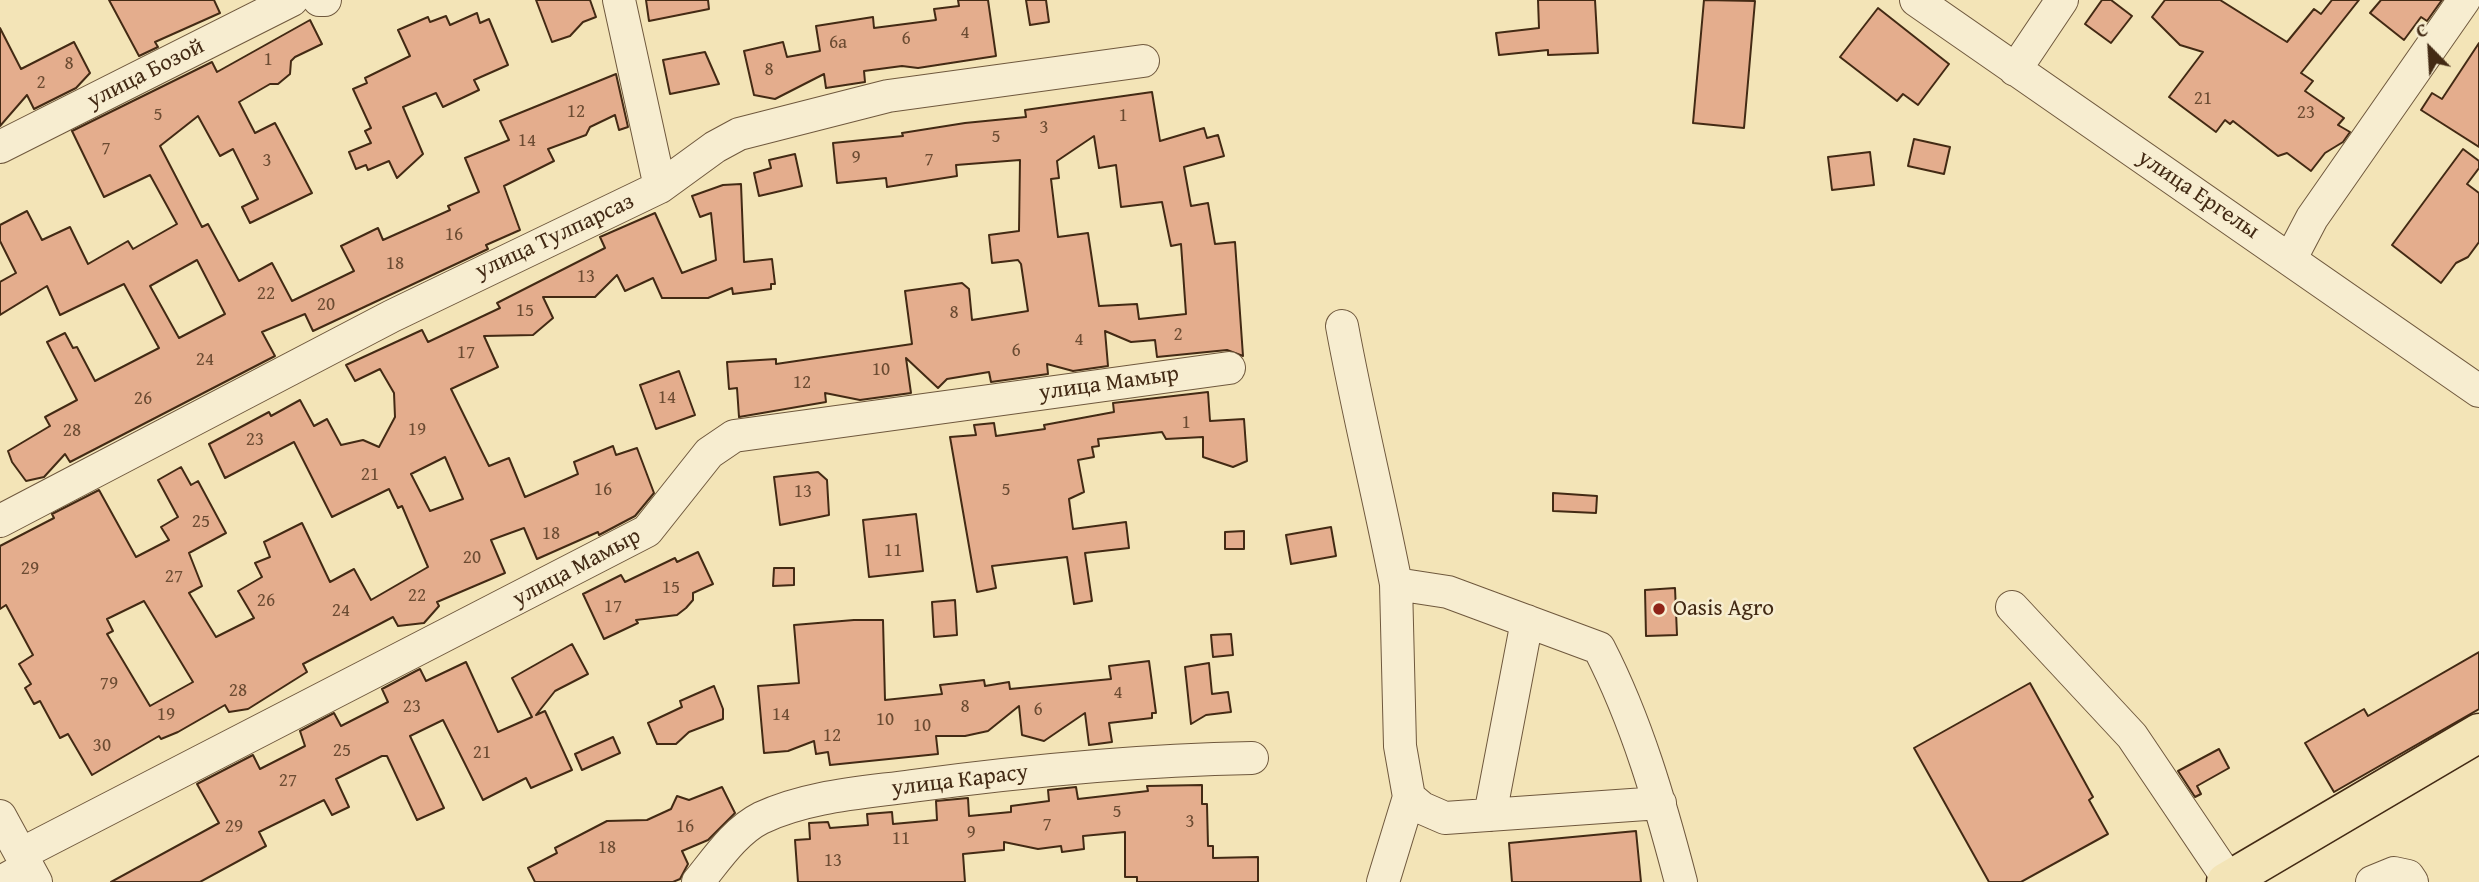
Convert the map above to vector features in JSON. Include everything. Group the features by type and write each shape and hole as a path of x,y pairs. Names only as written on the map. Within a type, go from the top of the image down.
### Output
{"main road":[{"path":"2227,881 2479,733"}],"street":[{"name":"улица Бозой","path":"0,147 292,0"},
{"path":"619,0 660,187"},
{"name":"улица Ергелы","path":"1916,0 2479,391"},
{"path":"2015,70 2062,0"},
{"path":"2291,258 2312,218 2464,0"},
{"name":"улица Тулпарсаз","path":"0,521 392,316 660,187 715,147 751,131 888,96 1143,61"},
{"path":"1342,326 1359,420 1374,472 1396,584 1400,746 1409,797 1383,882"},
{"name":"улица Мамыр","path":"22,871 648,531 709,453 734,436 1229,368"},
{"path":"1396,584 1448,592 1599,648 1620,689 1660,803 1681,882"},
{"path":"2012,607 2132,736 2227,881"},
{"path":"1490,815 1527,621"},
{"name":"улица Карасу","path":"698,882 729,843 759,819 802,802 980,777 1138,760 1252,758"},
{"path":"1409,797 1422,808 1445,818 1660,803"},
{"path":"0,816 22,871"},
{"path":"2372,882 2393,873 2408,876 2412,882"}],"building":[{"path":"109,0 214,0 220,13 155,42 158,47 139,56"},
{"path":"536,0 590,0 596,17 583,22 570,36 552,42"},
{"path":"646,0 708,0 709,9 649,21"},
{"path":"958,0 988,0 996,56 918,68 902,66 864,71 865,82 826,88 824,74 775,99 754,95 744,51 783,42 787,57 820,51 816,26 873,17 874,28 936,20 934,9 959,6"},
{"path":"1026,0 1046,0 1049,22 1030,25"},
{"path":"1538,0 1595,0 1598,53 1548,55 1548,50 1499,55 1496,33 1539,28"},
{"path":"1704,0 1755,1 1744,128 1693,123"},
{"path":"2102,0 2111,0 2132,16 2111,43 2085,24"},
{"path":"2165,0 2220,0 2287,42 2314,9 2321,14 2332,0 2359,0 2301,73 2313,81 2305,91 2344,118 2338,125 2350,132 2343,142 2325,153 2311,171 2287,153 2278,156 2233,121 2230,124 2225,120 2216,132 2169,97 2203,52 2180,45 2152,17"},
{"path":"2381,0 2442,0 2427,21 2421,17 2404,40 2370,13"},
{"path":"1878,8 1949,64 1918,105 1903,94 1897,101 1840,57"},
{"path":"477,13 480,23 489,19 508,65 474,80 479,90 443,107 436,93 403,107 423,154 397,178 389,161 368,170 366,165 356,169 349,152 371,143 365,131 371,128 353,89 367,83 365,78 410,56 398,30 428,17 430,22 446,16 450,25"},
{"path":"310,20 322,44 295,57 291,61 290,74 278,84 270,84 239,102 255,133 275,123 312,193 250,223 242,207 258,199 233,149 220,156 198,116 160,146 202,227 208,224 239,281 272,263 292,301 354,271 341,246 378,228 383,240 450,210 448,206 479,192 465,158 509,140 500,121 616,74 628,127 619,130 615,115 590,127 586,135 548,149 554,161 504,186 520,230 486,245 488,249 313,331 305,314 262,332 275,356 70,462 65,454 44,477 26,481 12,462 8,451 50,426 45,417 77,400 47,342 65,333 73,348 77,347 95,381 159,348 124,284 60,315 47,286 0,315 0,282 16,273 0,241 0,225 27,211 42,240 70,227 88,264 128,241 133,249 177,224 150,175 104,197 72,131 212,62 217,72","holes":["197,260 225,314 179,338 150,286"]},
{"path":"0,28 21,69 74,42 90,73 76,88 34,109 27,95 0,126"},
{"path":"2479,43 2479,147 2421,110 2432,93 2442,99"},
{"path":"705,52 719,84 670,94 663,60"},
{"path":"1152,92 1160,141 1204,128 1207,138 1218,135 1224,156 1184,167 1191,206 1208,203 1215,244 1235,242 1243,356 1227,350 1157,357 1155,340 1131,342 1105,331 1108,366 1073,371 1047,364 1048,374 991,382 989,372 947,379 938,388 906,358 911,393 860,400 825,393 826,402 739,417 737,388 729,389 727,362 776,359 776,364 912,344 905,291 962,283 969,289 972,320 1028,311 1021,264 1018,260 992,263 989,235 1019,231 1020,160 956,165 957,176 887,187 886,178 837,183 833,143 903,136 902,133 965,123 1026,117 1025,110","holes":["1094,136 1099,168 1116,165 1121,207 1162,202 1171,246 1181,244 1186,314 1139,319 1137,304 1099,306 1088,233 1058,237 1051,179 1059,178 1057,161"]},
{"path":"1914,139 1950,147 1944,174 1908,166"},
{"path":"2463,149 2479,161 2479,168 2467,184 2479,193 2479,242 2468,257 2456,263 2441,283 2392,245"},
{"path":"1870,152 1874,185 1832,190 1828,157"},
{"path":"795,154 802,186 759,196 754,173 771,168 769,160"},
{"path":"741,184 744,262 772,259 775,284 771,284 771,289 733,294 732,288 708,298 662,298 653,278 625,291 617,275 595,297 543,297 553,318 533,335 484,336 498,367 451,389 489,466 509,458 525,497 578,474 574,462 613,446 616,455 637,448 654,493 635,516 599,535 598,532 537,559 524,528 491,540 505,573 437,602 439,606 424,623 398,626 393,617 303,664 307,672 248,709 229,712 225,705 178,732 161,739 159,736 92,775 68,734 60,738 40,701 34,704 25,688 31,684 19,664 33,655 6,605 0,609 0,546 54,518 52,514 99,490 136,557 169,540 161,527 178,517 158,480 181,467 191,485 198,481 226,533 189,553 202,586 189,593 216,637 254,618 238,591 262,577 255,563 270,557 264,542 302,523 330,582 354,569 371,600 428,567 402,506 398,508 389,489 332,517 294,442 225,478 209,444 269,412 271,416 300,400 314,426 327,419 341,445 363,440 379,447 395,417 394,393 380,369 355,381 346,365 422,330 428,342 500,308 497,303 605,248 600,237 655,213 682,273 716,260 711,213 700,217 692,196 723,185","holes":["445,457 463,499 430,511 411,474","144,601 193,682 150,706 107,634 113,631 107,619"]},
{"path":"679,371 695,415 656,429 640,385"},
{"path":"1208,392 1210,421 1244,419 1247,461 1233,467 1203,457 1203,437 1166,439 1162,432 1098,439 1099,446 1092,447 1094,457 1078,460 1084,492 1069,499 1073,529 1126,522 1129,548 1085,553 1092,601 1074,604 1067,557 992,566 996,588 977,592 950,437 976,435 974,425 994,423 996,436 1045,429 1044,425 1114,412 1113,403"},
{"path":"818,472 827,480 829,515 780,525 774,477"},
{"path":"1553,493 1597,496 1596,513 1553,511"},
{"path":"916,514 923,571 869,577 863,520"},
{"path":"1331,527 1336,556 1291,564 1286,535"},
{"path":"1244,531 1244,549 1225,549 1225,532"},
{"path":"698,552 713,584 693,593 693,600 677,615 636,620 638,623 604,639 583,594 621,575 625,582 675,558 677,562"},
{"path":"774,568 794,568 794,585 773,586"},
{"path":"1675,588 1677,635 1646,636 1645,590"},
{"path":"955,600 957,635 934,637 932,602"},
{"path":"883,620 885,700 942,694 940,685 984,680 985,686 1009,682 1010,689 1111,679 1109,666 1149,661 1156,713 1152,713 1152,718 1109,723 1112,742 1089,745 1085,713 1044,741 1022,735 1019,706 988,731 965,736 936,736 938,754 830,765 828,752 816,754 814,741 788,751 764,753 758,686 799,683 794,625"},
{"path":"1231,634 1233,655 1213,657 1211,635"},
{"path":"572,644 588,674 555,691 536,715 545,711 572,770 531,788 526,778 483,800 443,720 410,736 444,808 417,820 387,756 382,756 336,779 349,807 332,815 324,800 259,832 266,846 200,882 111,882 219,823 197,784 253,755 260,769 305,746 300,731 334,713 341,726 388,702 382,689 416,671 420,669 426,681 466,662 498,732 532,717 512,678"},
{"path":"2479,652 2479,709 2334,792 2305,743 2364,709 2368,716"},
{"path":"1209,663 1212,694 1228,692 1231,712 1206,715 1191,724 1185,667"},
{"path":"2030,683 2093,797 2089,800 2108,834 2021,882 1989,882 1914,748"},
{"path":"714,686 723,709 723,719 689,732 676,744 657,744 648,723 682,707 680,701"},
{"path":"613,737 620,753 582,770 575,754"},
{"path":"2219,749 2229,768 2197,786 2201,794 2195,797 2178,771"},
{"path":"1202,785 1202,804 1207,804 1208,846 1213,846 1213,858 1258,857 1258,882 1137,882 1137,877 1125,877 1125,832 1083,836 1084,849 1062,852 1061,846 1038,849 1004,842 1004,850 963,854 965,882 798,882 795,840 810,839 809,823 828,822 830,828 868,825 867,814 892,812 893,824 937,820 936,801 968,798 969,816 1011,812 1011,806 1049,801 1048,790 1076,787 1078,799 1148,791 1147,786"},
{"path":"722,787 735,813 708,840 682,851 688,864 680,879 673,882 535,882 528,868 557,853 555,848 607,821 647,820 671,809 677,796 689,800"},
{"path":"1636,831 1641,882 1512,882 1509,843"}],"place":[{"name":"Oasis Agro","path":"1659,609"}]}
